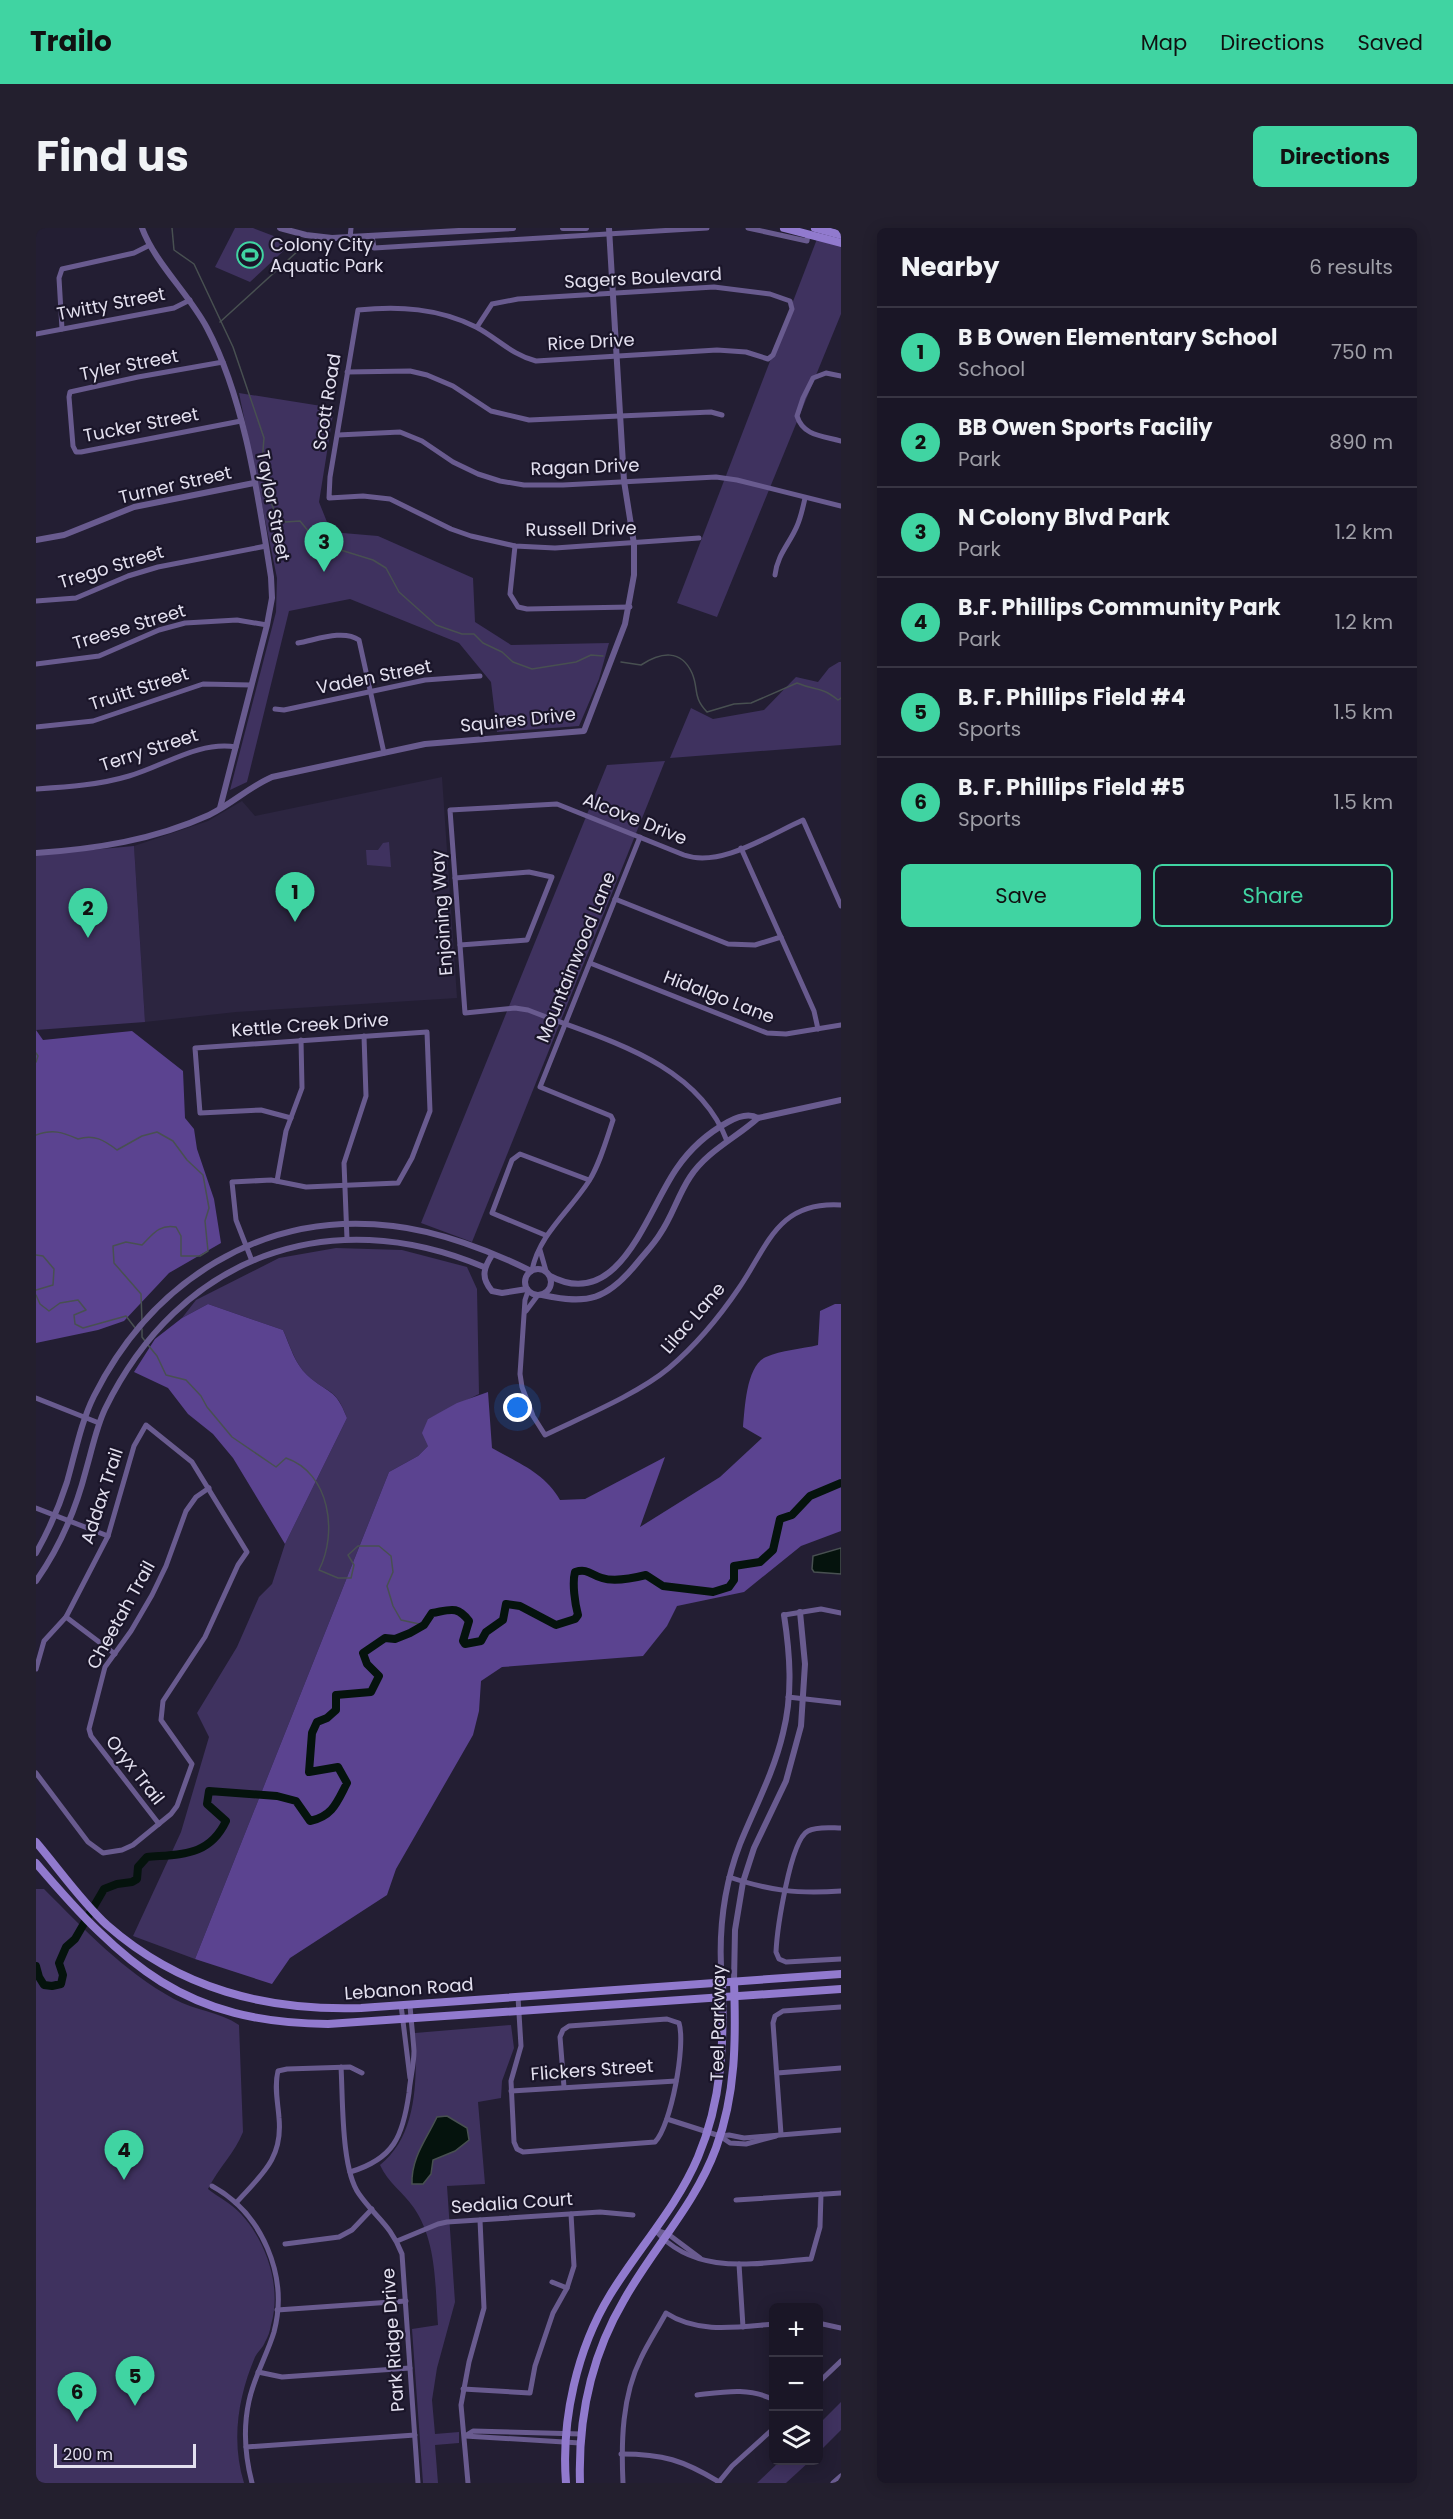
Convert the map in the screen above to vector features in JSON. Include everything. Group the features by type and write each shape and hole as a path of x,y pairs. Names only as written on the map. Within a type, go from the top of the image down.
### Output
{"main road":[{"path":"784,228 841,235"},
{"path":"814,230 841,243"},
{"name":"Lebanon Road","path":"36,1842 107,1924 128,1941 179,1973 244,1998 307,2008 406,2005 841,1974"},
{"name":"Lebanon Road","path":"36,1863 94,1930 119,1952 171,1989 236,2014 304,2023 407,2019 841,1989"},
{"name":"Teel Parkway","path":"580,2483 580,2438 590,2382 609,2327 624,2298 698,2187 720,2136 732,2087 735,2049 734,1982"},
{"name":"Teel Parkway","path":"566,2483 567,2438 577,2374 585,2345 610,2296 688,2179 708,2132 722,2068 722,1983"},
{"path":"609,2004 615,1989"},
{"path":"606,1990 609,2004"},
{"path":"304,2023 307,2008"}],"street":[{"name":"Taylor Street","path":"142,228 150,245 207,327 223,362 241,422 272,587 267,625 220,809"},
{"path":"280,228 306,235 350,238 513,228"},
{"path":"350,238 351,228"},
{"path":"562,228 586,228"},
{"path":"372,236 374,248 609,231 707,228"},
{"path":"748,228 807,242 814,230"},
{"name":"Squires Drive","path":"36,853 76,850 132,841 175,828 220,809 250,787 272,777 425,744 584,731 630,607 634,574 634,544 624,481 609,231"},
{"path":"62,330 59,278 62,269 134,253 150,245"},
{"name":"Sagers Boulevard","path":"477,327 492,304 507,301 714,287 770,294 787,300 792,306 783,331"},
{"name":"Twitty Street","path":"36,334 174,308 190,300"},
{"name":"Rice Drive","path":"358,310 415,308 450,316 477,327 514,353 536,360 717,350 746,352 768,359 773,355 783,331"},
{"name":"Scott Road","path":"329,498 330,477 358,310"},
{"name":"Tyler Street","path":"70,423 70,392 223,362"},
{"path":"347,372 410,370 453,386 491,411 529,420 711,412 722,415"},
{"path":"841,376 826,373 813,378 802,398 797,416 803,428 810,433 841,441"},
{"name":"Tucker Street","path":"70,423 73,446 76,452 81,452 241,422"},
{"name":"Ragan Drive","path":"338,435 400,432 422,441 464,468 508,482 537,486 716,477 737,480 841,506"},
{"name":"Turner Street","path":"36,540 64,535 134,507 254,483"},
{"name":"Russell Drive","path":"329,498 363,496 390,499 451,529 477,538 515,546 555,548 699,538"},
{"path":"775,575 776,565 787,541 797,527 805,498"},
{"name":"Trego Street","path":"36,601 76,598 128,576 158,567 266,546"},
{"path":"515,546 510,594 518,608 630,607"},
{"name":"Treese Street","path":"36,664 99,656 159,630 186,623 237,620 267,625"},
{"path":"298,643 351,635 359,640 384,753"},
{"name":"Vaden Street","path":"275,709 284,710 425,680 480,675"},
{"name":"Truitt Street","path":"36,727 93,721 203,684 251,685"},
{"name":"Terry Street","path":"36,789 126,777 152,769 199,749 223,745 236,747"},
{"name":"Alcove Drive","path":"450,810 557,804 686,856 700,859 719,857 802,820 841,906"},
{"name":"Enjoining Way","path":"450,810 465,1013 514,1008 528,1010 565,1025"},
{"name":"Mountainwood Lane","path":"589,1180 613,1120 611,1116 540,1088 640,837"},
{"path":"741,848 815,1013 818,1029"},
{"path":"455,878 529,872 552,877 527,940 460,945"},
{"path":"615,899 725,943 753,945 781,937"},
{"name":"Hidalgo Lane","path":"590,963 765,1032 783,1035 841,1025"},
{"path":"565,1025 631,1051 665,1068 685,1082 707,1105 721,1126 727,1141"},
{"name":"Kettle Creek Drive","path":"291,1119 261,1110 200,1113 195,1048 427,1032 430,1111 412,1160 398,1183 345,1185"},
{"path":"347,1239 346,1154 367,1092 364,1036"},
{"path":"277,1181 286,1133 303,1082 301,1040"},
{"path":"36,1553 55,1515 93,1399 118,1352 143,1320 160,1303 176,1288 208,1266 247,1246 288,1233 347,1224 401,1227 442,1236 531,1271 539,1269 564,1283 583,1285 592,1283 608,1273 643,1231 677,1168 704,1138 721,1126 746,1116 758,1118 841,1100"},
{"path":"492,1255 484,1267 483,1276 492,1291 502,1293 527,1290 571,1301 590,1299 618,1285 660,1234 690,1177 714,1150 758,1118"},
{"path":"525,1312 527,1290 525,1277 531,1271 546,1235 589,1180 520,1154 512,1160 492,1213 546,1235"},
{"path":"252,1261 235,1218 232,1182 277,1181 304,1186 345,1185"},
{"name":"Lilac Lane","path":"525,1312 520,1374 522,1388 544,1436 668,1369 727,1305 778,1225 810,1208 841,1205"},
{"path":"36,1581 59,1544 69,1521 78,1499 99,1423 129,1365 143,1345 177,1308 201,1290 229,1271 288,1248 347,1239 401,1243 460,1257 484,1267"},
{"path":"460,1257 466,1244"},
{"path":"525,1312 551,1286 540,1248"},
{"path":"36,1398 99,1423"},
{"name":"Addax Trail","path":"36,1669 44,1641 66,1617 108,1536 134,1446 146,1425 188,1457 209,1488"},
{"path":"36,1773 88,1842 99,1852 130,1847 177,1806 192,1770 192,1763 160,1716 165,1697 205,1636 238,1564 247,1552 209,1488"},
{"name":"Cheetah Trail","path":"89,1732 105,1667 137,1622 157,1586 186,1510 196,1497 209,1488"},
{"path":"36,1508 108,1536"},
{"path":"784,1615 821,1609 841,1613"},
{"name":"Teel Parkway","path":"734,1982 735,1930 743,1882 754,1848 786,1780 798,1740 804,1699 805,1664 800,1612"},
{"name":"Teel Parkway","path":"722,1983 720,1942 729,1877 779,1749 789,1697 789,1658 784,1615"},
{"path":"66,1617 115,1654"},
{"path":"789,1697 841,1703"},
{"name":"Oryx Trail","path":"89,1732 120,1778 159,1824"},
{"path":"757,1805 772,1812"},
{"path":"841,1828 808,1831 803,1836 783,1892 776,1944 779,1959 790,1962 841,1959"},
{"path":"729,1877 783,1892 841,1891"},
{"path":"518,1997 521,2046 513,2071 511,2091 514,2142 517,2149 523,2152 655,2142 667,2119 676,2081 681,2036 678,2022 667,2019 573,2025 562,2030 560,2040 564,2087"},
{"path":"350,2172 373,2163 385,2155 396,2142 404,2124 410,2080 407,2069 406,2005"},
{"path":"781,2134 773,2023 778,2013 840,2007"},
{"path":"236,2203 266,2171 277,2150 280,2138 276,2082 278,2072 287,2069 341,2067 357,2069 362,2073"},
{"name":"Park Ridge Drive","path":"341,2067 350,2172 358,2194 385,2222 397,2241 403,2264 418,2483"},
{"path":"777,2073 841,2068"},
{"name":"Flickers Street","path":"511,2091 676,2081"},
{"path":"667,2119 720,2136 730,2143 746,2145 781,2134 841,2130"},
{"path":"212,2186 236,2203 252,2222 268,2250 277,2281 277,2310 273,2333 258,2372 247,2412 246,2447 252,2483"},
{"path":"736,2200 841,2193"},
{"path":"654,2230 666,2237 685,2255 703,2261 739,2264 811,2259 820,2227 821,2194"},
{"path":"285,2244 339,2237 352,2230 372,2209"},
{"name":"Sedalia Court","path":"397,2241 438,2224 600,2212 633,2215"},
{"path":"463,2389 530,2393 534,2366 553,2313 567,2288 574,2266 572,2214"},
{"path":"468,2483 461,2405 484,2308 480,2220"},
{"path":"739,2264 743,2327"},
{"path":"552,2282 567,2288"},
{"path":"277,2310 406,2301"},
{"path":"623,2483 621,2454 630,2389 640,2360 666,2313 678,2321 702,2328 769,2324"},
{"path":"823,2324 841,2328"},
{"path":"823,2379 841,2361"},
{"path":"258,2372 282,2377 410,2368"},
{"path":"697,2395 737,2391 761,2393 769,2397"},
{"path":"465,2436 473,2431 580,2438"},
{"path":"621,2454 652,2454 688,2463 718,2483 744,2454 769,2432"},
{"path":"246,2447 415,2435"},
{"path":"834,2483 841,2476"}],"shaded area":[{"name":"Colony City Aquatic Park","path":"235,228 253,228 292,243 250,282 215,267"},
{"path":"817,239 841,246 841,314 717,617 677,603"},
{"path":"239,393 334,408 319,502 331,532 378,536 473,578 475,622 511,645 609,643 599,679 579,726 497,732 491,682 459,643 350,599 289,611 247,782 230,790 276,612 277,578"},
{"path":"841,662 841,745 670,758 691,708 713,719 764,710 796,677 818,682 829,668"},
{"path":"665,761 472,1242 421,1223 607,765"},
{"path":"442,777 457,998 236,1012 145,1022 134,846 208,821 242,801 255,816"},
{"path":"389,842 391,867 367,865 366,850 378,850 383,843"},
{"path":"134,846 145,1022 36,1030 36,855"},
{"path":"36,1030 43,1040 132,1031 183,1071 185,1118 194,1129 197,1149 214,1199 221,1243 169,1273 124,1321 98,1330 36,1343"},
{"path":"336,1248 402,1250 467,1267 477,1289 479,1394 428,1419 428,1446 418,1456 389,1472 195,1959 133,1936 181,1832 209,1737 197,1713 237,1647 259,1597 272,1584 285,1544 347,1418 335,1396 303,1371 283,1330 208,1304 182,1318 196,1300 279,1258"},
{"path":"208,1304 283,1330 299,1366 335,1396 347,1418 285,1544 233,1458 213,1434 188,1414 168,1388 134,1372 155,1339 182,1318"},
{"path":"835,1304 841,1304 841,1531 801,1546 744,1592 677,1606 667,1626 643,1656 502,1667 481,1681 479,1711 473,1735 396,1869 387,1895 290,1958 272,1984 195,1959 389,1472 418,1456 428,1446 422,1433 428,1419 457,1403 488,1392 492,1448 539,1476 560,1500 585,1499 665,1457 640,1527 720,1477 762,1438 743,1427 748,1388 754,1369 766,1357 818,1345 820,1311"},
{"path":"841,1548 841,1574 814,1572 812,1569 813,1556"},
{"path":"36,1889 44,1889 105,1949 155,1988 182,2003 224,2017 239,2025 243,2132 236,2147 208,2189 237,2210 250,2225 270,2266 275,2296 268,2336 249,2372 238,2419 238,2451 244,2483 36,2483"},
{"path":"511,2025 514,2048 502,2081 501,2098 478,2102 485,2184 447,2186 455,2302 437,2368 432,2400 435,2434 459,2432 459,2443 435,2445 438,2483 423,2483 412,2329 438,2325 434,2265 422,2221 380,2165 402,2138 413,2105 416,2068 415,2033"},
{"path":"447,2116 467,2128 469,2140 455,2151 433,2160 431,2174 423,2184 412,2184 414,2166 424,2141 437,2117"},
{"path":"841,2402 841,2430 823,2448 823,2420"},
{"path":"776,2465 806,2465 786,2483 757,2483"}],"waterway":[{"path":"172,228 174,250 194,264 233,347 264,438 262,463 269,484 270,501 285,522 300,521 318,543 373,560 386,568 399,592 436,625 462,634 474,634 483,643 502,652 513,662 532,669 576,662 591,655 603,656"},
{"path":"220,322 299,250"},
{"path":"621,662 641,665 663,655 676,656 687,665 692,673 698,697 707,712 734,704 751,703 797,683 823,691 838,700 841,698"},
{"path":"36,1053 38,1056 36,1062"},
{"path":"36,1135 53,1132 78,1139 94,1138 117,1150 142,1136 157,1132 173,1141 187,1160 203,1175 209,1208 205,1221 208,1251 200,1256 181,1256 181,1236 176,1227 170,1226 161,1228 142,1245 126,1242 113,1246 114,1263 141,1294 142,1321"},
{"path":"36,1255 43,1256 54,1269 53,1285 36,1290"},
{"path":"36,1295 40,1304 49,1311 60,1303 78,1300 86,1310 74,1315 75,1324 83,1328 126,1316 136,1329"},
{"path":"142,1329 142,1337 145,1341"},
{"path":"148,1345 157,1356 166,1375 186,1380 232,1437 276,1467 286,1458 301,1466 312,1477 321,1490 329,1522 325,1555 319,1570 338,1578 351,1578 354,1565 348,1555 358,1546 379,1546 391,1556 393,1572 387,1586 393,1606 401,1620 424,1625"},
{"path":"36,1966 44,1985 61,1984 63,1975 59,1963 66,1947 75,1939 104,1889 137,1879 138,1867 147,1857 192,1851 202,1847 219,1833 226,1821 207,1804 209,1791 277,1796 296,1801 310,1821 329,1812 347,1783 338,1767 309,1772 312,1733 317,1722 327,1718 336,1710 336,1695 371,1692 379,1676 367,1664 363,1653 385,1638 395,1639 410,1633 424,1625 432,1613 453,1610 461,1613 469,1621 463,1641 465,1644 481,1641 486,1632 503,1620 506,1604 520,1606 556,1625 575,1619 578,1615 574,1577 575,1572 579,1571 586,1571 612,1580 646,1575 663,1586 713,1592 729,1587 734,1580 734,1566 760,1562 773,1550 780,1519 792,1515 810,1496 841,1483"}],"place":[{"name":"Colony City Aquatic Park","path":"250,255"},
{"name":"N Colony Blvd Park","path":"324,572"},
{"name":"B B Owen Elementary School","path":"295,922"},
{"name":"BB Owen Sports Faciliy","path":"88,938"},
{"name":"B.F. Phillips Community Park","path":"124,2180"},
{"name":"B. F. Phillips Field #4","path":"135,2406"},
{"name":"B. F. Phillips Field #5","path":"77,2422"}]}
